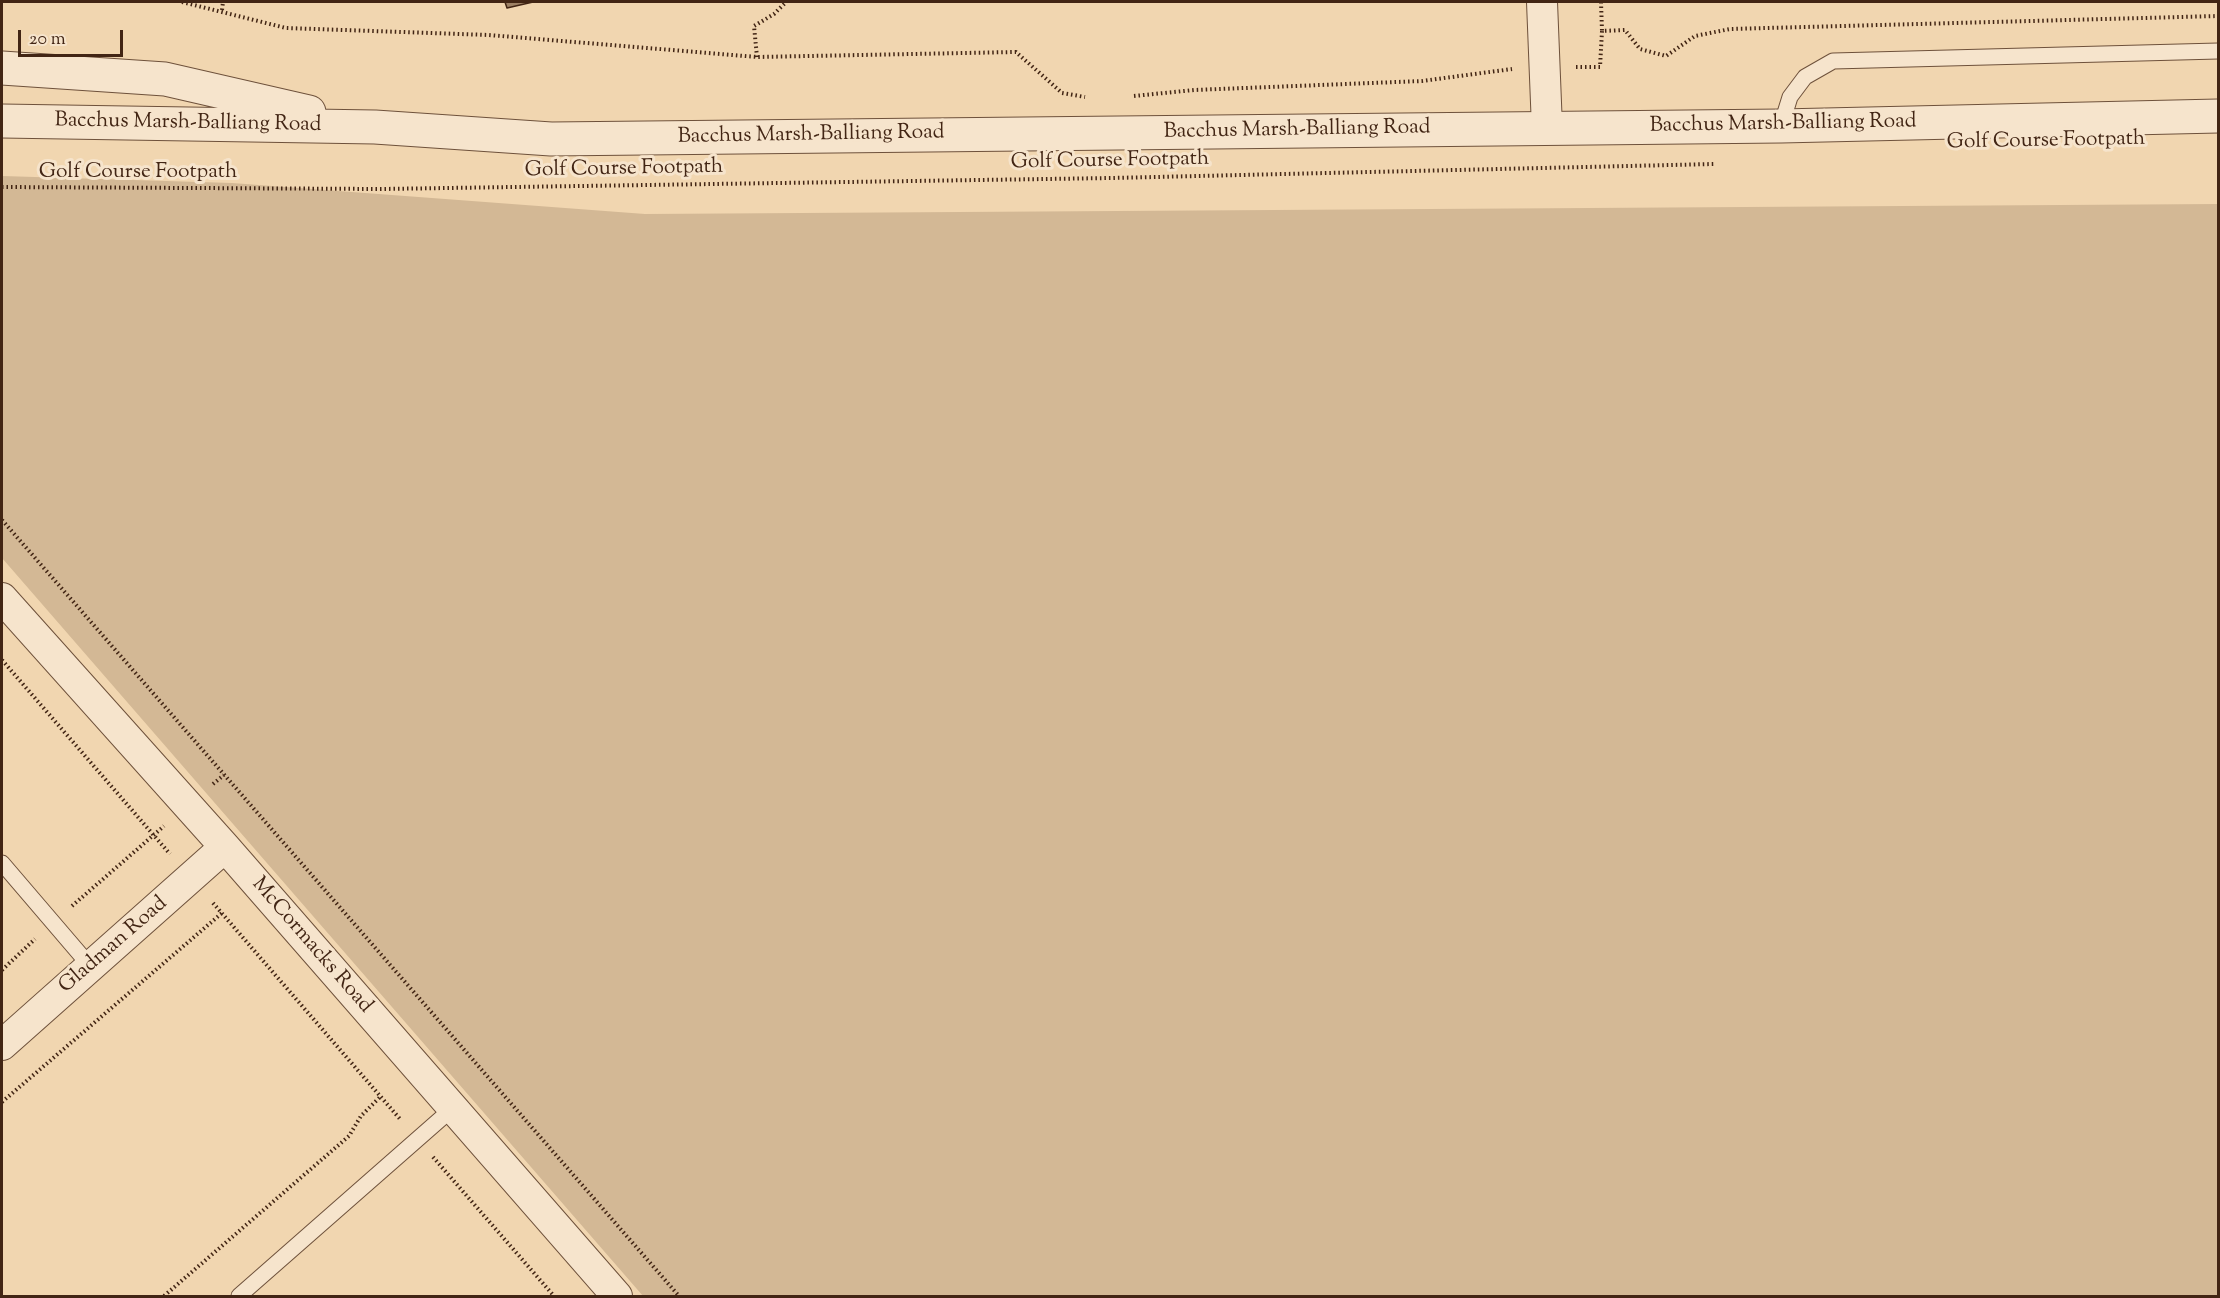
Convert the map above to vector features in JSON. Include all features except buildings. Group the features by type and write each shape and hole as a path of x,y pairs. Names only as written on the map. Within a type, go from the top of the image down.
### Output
{"street":[{"path":"1542,2 1548,128"},
{"name":"Bacchus Marsh-Balliang Road","path":"2,68 165,79 375,127"},
{"name":"Bacchus Marsh-Balliang Road","path":"2,121 375,127 551,140 1781,126 2218,116"},
{"name":"McCormacks Road","path":"2,598 225,847 617,1296"},
{"name":"Gladman Road","path":"2,1045 225,847"}],"lane":[{"path":"1781,126 1790,96 1806,77 1833,61 2218,51"},
{"path":"2,863 91,967"},
{"path":"239,1296 453,1108"}],"path":[{"path":"182,2 222,10 286,28 489,35 757,57 1016,52 1062,93 1097,99"},
{"path":"222,10 223,2"},
{"path":"757,57 754,26 774,14 786,2"},
{"path":"1129,96 1194,90 1422,81 1490,70 1600,67 1601,2"},
{"path":"1602,30 1625,30 1640,49 1666,56 1695,36 1730,29 2218,16"},
{"name":"Golf Course Footpath","path":"2,187 393,189 1112,178 1719,164"},
{"path":"2,520 679,1296"},
{"path":"2,660 554,1296"},
{"path":"2,970 53,922 224,775"},
{"path":"2,1102 222,913"},
{"path":"164,1296 349,1136 361,1116 380,1096"}],"shaded area":[{"path":"2,176 232,183 645,214 2218,204 2218,1296 643,1296 2,558"}]}
